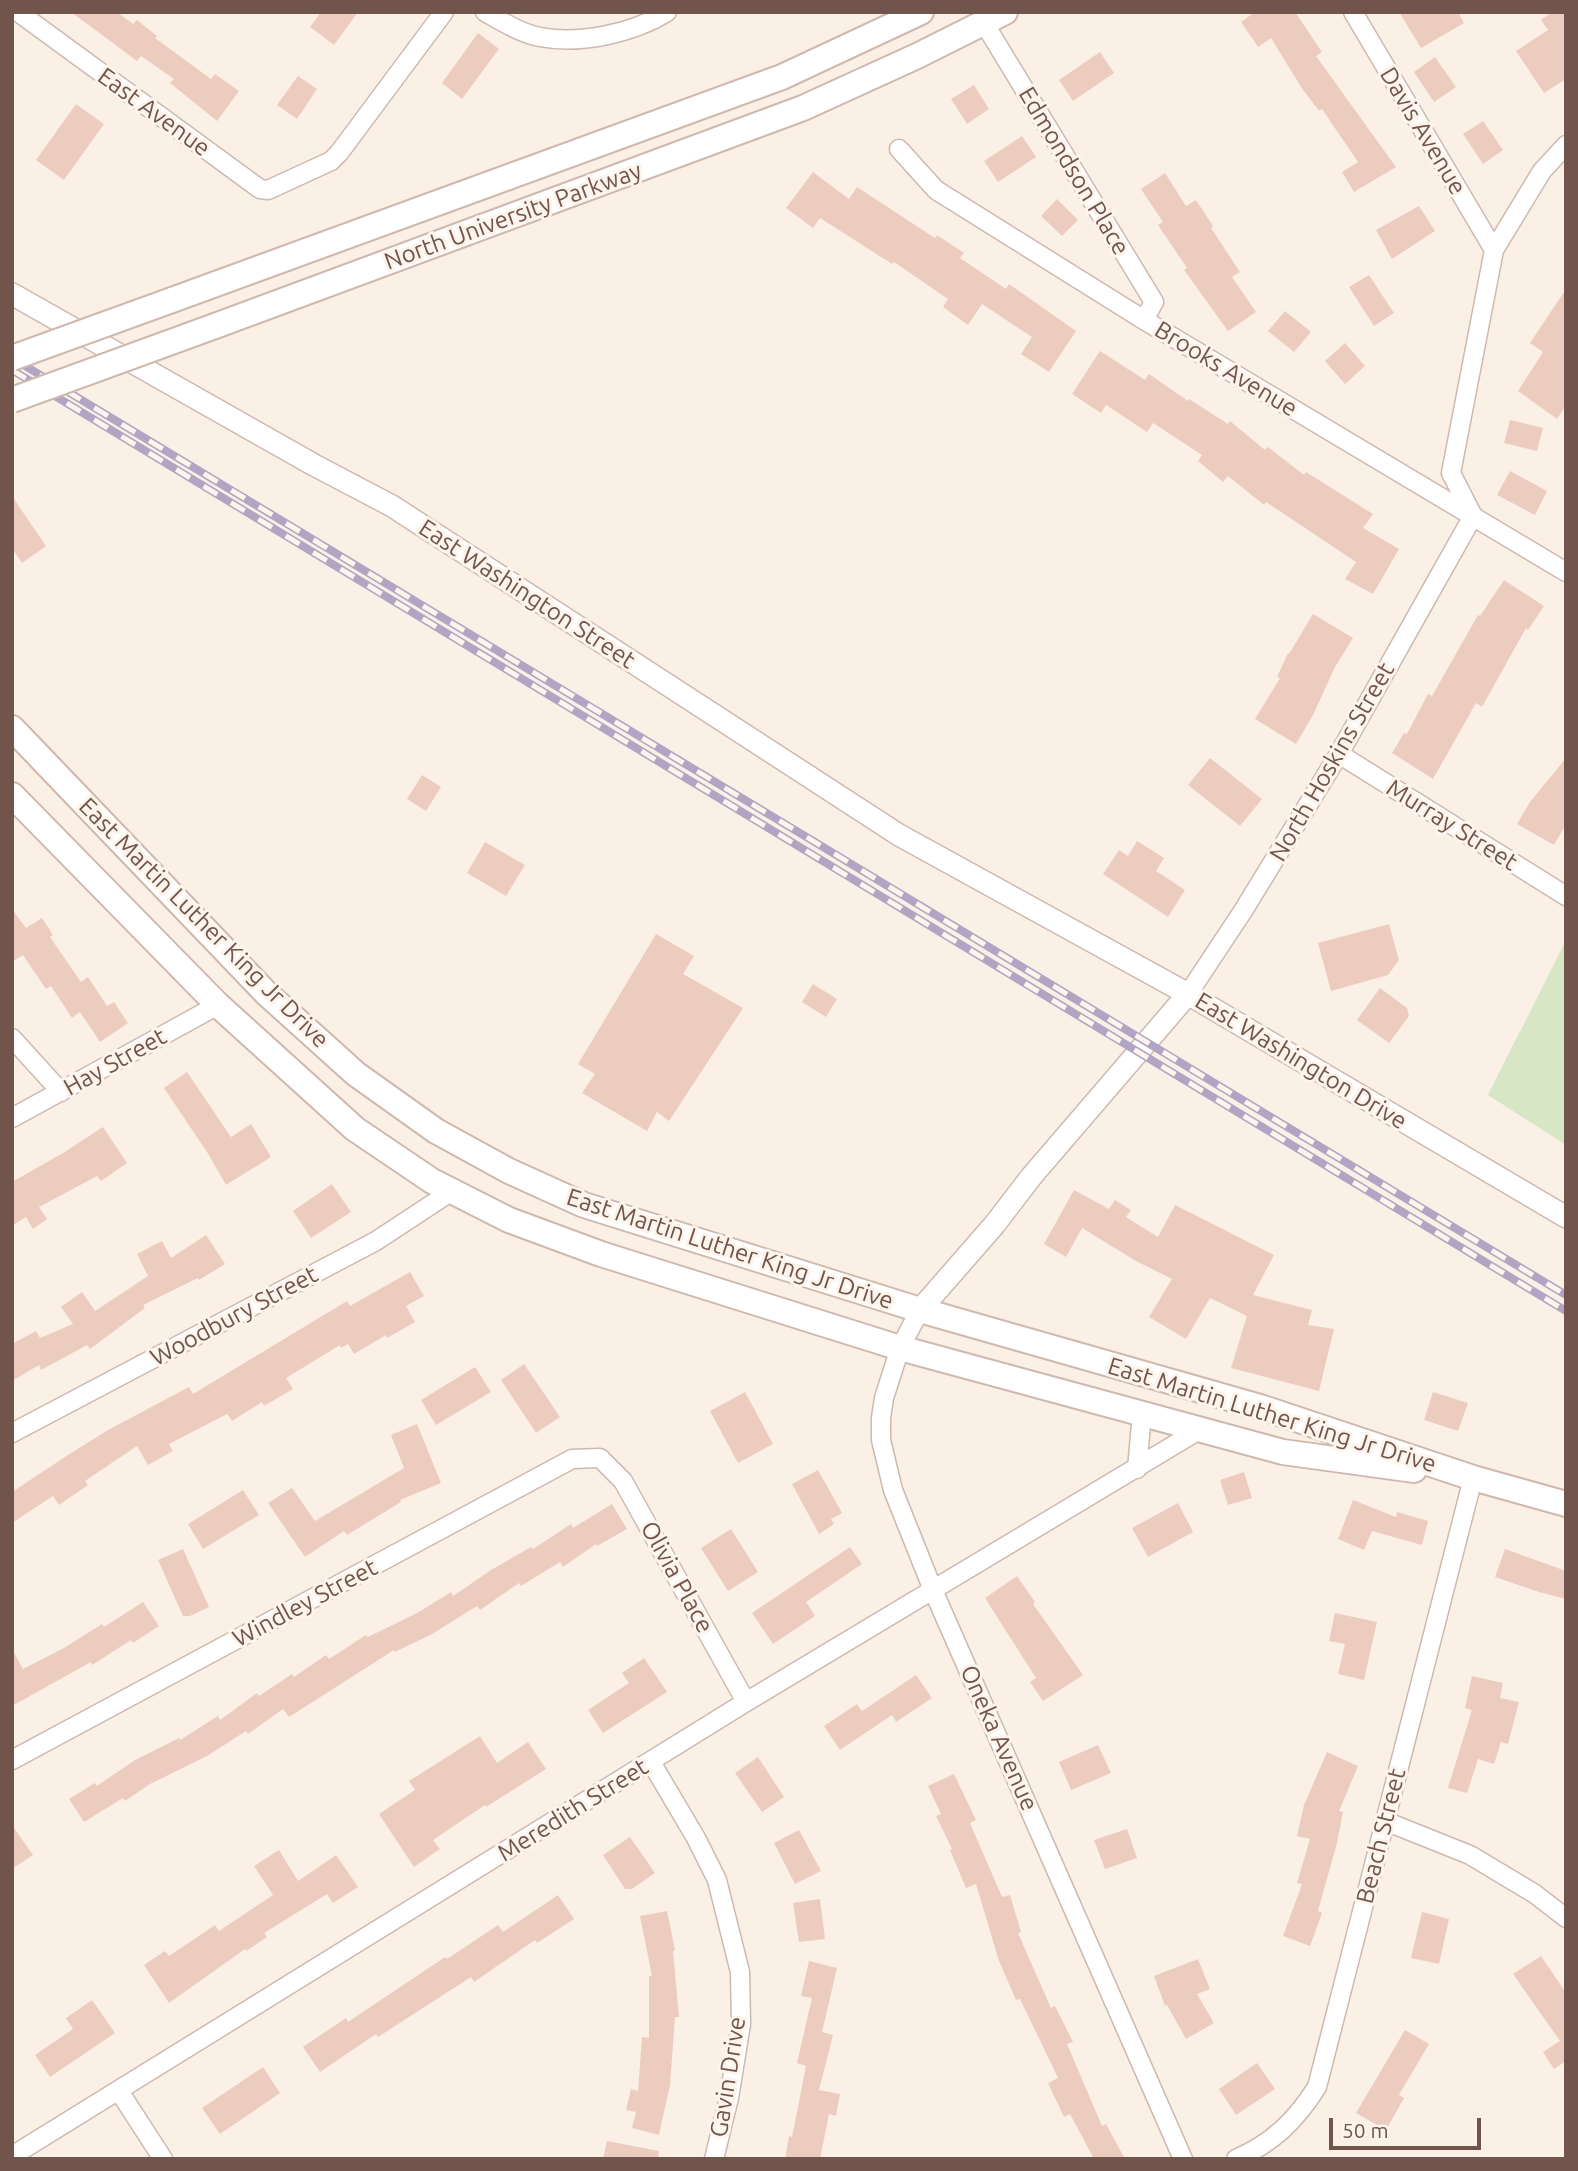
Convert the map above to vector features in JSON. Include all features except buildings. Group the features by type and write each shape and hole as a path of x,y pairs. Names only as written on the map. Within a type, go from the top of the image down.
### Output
{"main road":[{"name":"North University Parkway","path":"12,358 782,77 921,12"},
{"name":"North University Parkway","path":"12,400 758,125 892,68 994,18"},
{"name":"East Martin Luther King Jr Drive","path":"12,728 265,993 356,1074 436,1131 509,1171 584,1205 920,1310 1260,1407 1473,1478 1566,1504"},
{"name":"East Martin Luther King Jr Drive","path":"12,795 218,1005 355,1129 432,1181 509,1220 601,1254 900,1348 1199,1430 1283,1452 1473,1478"}],"street":[{"name":"East Avenue","path":"18,12 260,189 268,190 331,161 339,153 444,12"},
{"path":"485,12 539,37 589,39 652,22 667,12"},
{"name":"Davis Avenue","path":"1353,12 1493,250"},
{"name":"Edmondson Place","path":"994,18 1154,302 1144,320"},
{"path":"1473,516 1451,472 1493,250 1542,171 1566,145"},
{"name":"Brooks Avenue","path":"899,149 936,190 1144,320 1566,572"},
{"name":"East Washington Street","path":"12,294 314,465 392,506 899,835 1033,910"},
{"name":"North Hoskins Street","path":"920,1310 1188,994 1243,911 1339,754 1473,516"},
{"name":"Murray Street","path":"1339,754 1566,896"},
{"name":"East Washington Drive","path":"1033,910 1188,994 1566,1217"},
{"name":"Hay Street","path":"12,1118 218,1005"},
{"path":"12,1038 61,1092"},
{"name":"Woodbury Street","path":"12,1433 376,1241 452,1191"},
{"name":"Oneka Avenue","path":"920,1310 900,1348 884,1398 881,1440 893,1490 933,1590 1183,2159"},
{"path":"1137,1469 1142,1413"},
{"name":"Meredith Street","path":"12,2156 746,1702 1199,1430"},
{"name":"Olivia Place","path":"600,1458 623,1481 746,1702"},
{"name":"Windley Street","path":"12,1760 572,1459 600,1458"},
{"name":"Beach Street","path":"1236,2159 1291,2124 1317,2087 1473,1478"},
{"name":"Gavin Drive","path":"651,1762 696,1838 717,1881 740,1972 741,2024 729,2098 714,2159"},
{"path":"1385,1821 1470,1855 1535,1894 1566,1918"},
{"path":"119,2091 163,2159"}],"green space":[{"path":"1566,940 1566,1145 1488,1095"}],"railway":[{"path":"12,358 1566,1295"},
{"path":"12,370 1566,1311"}]}
